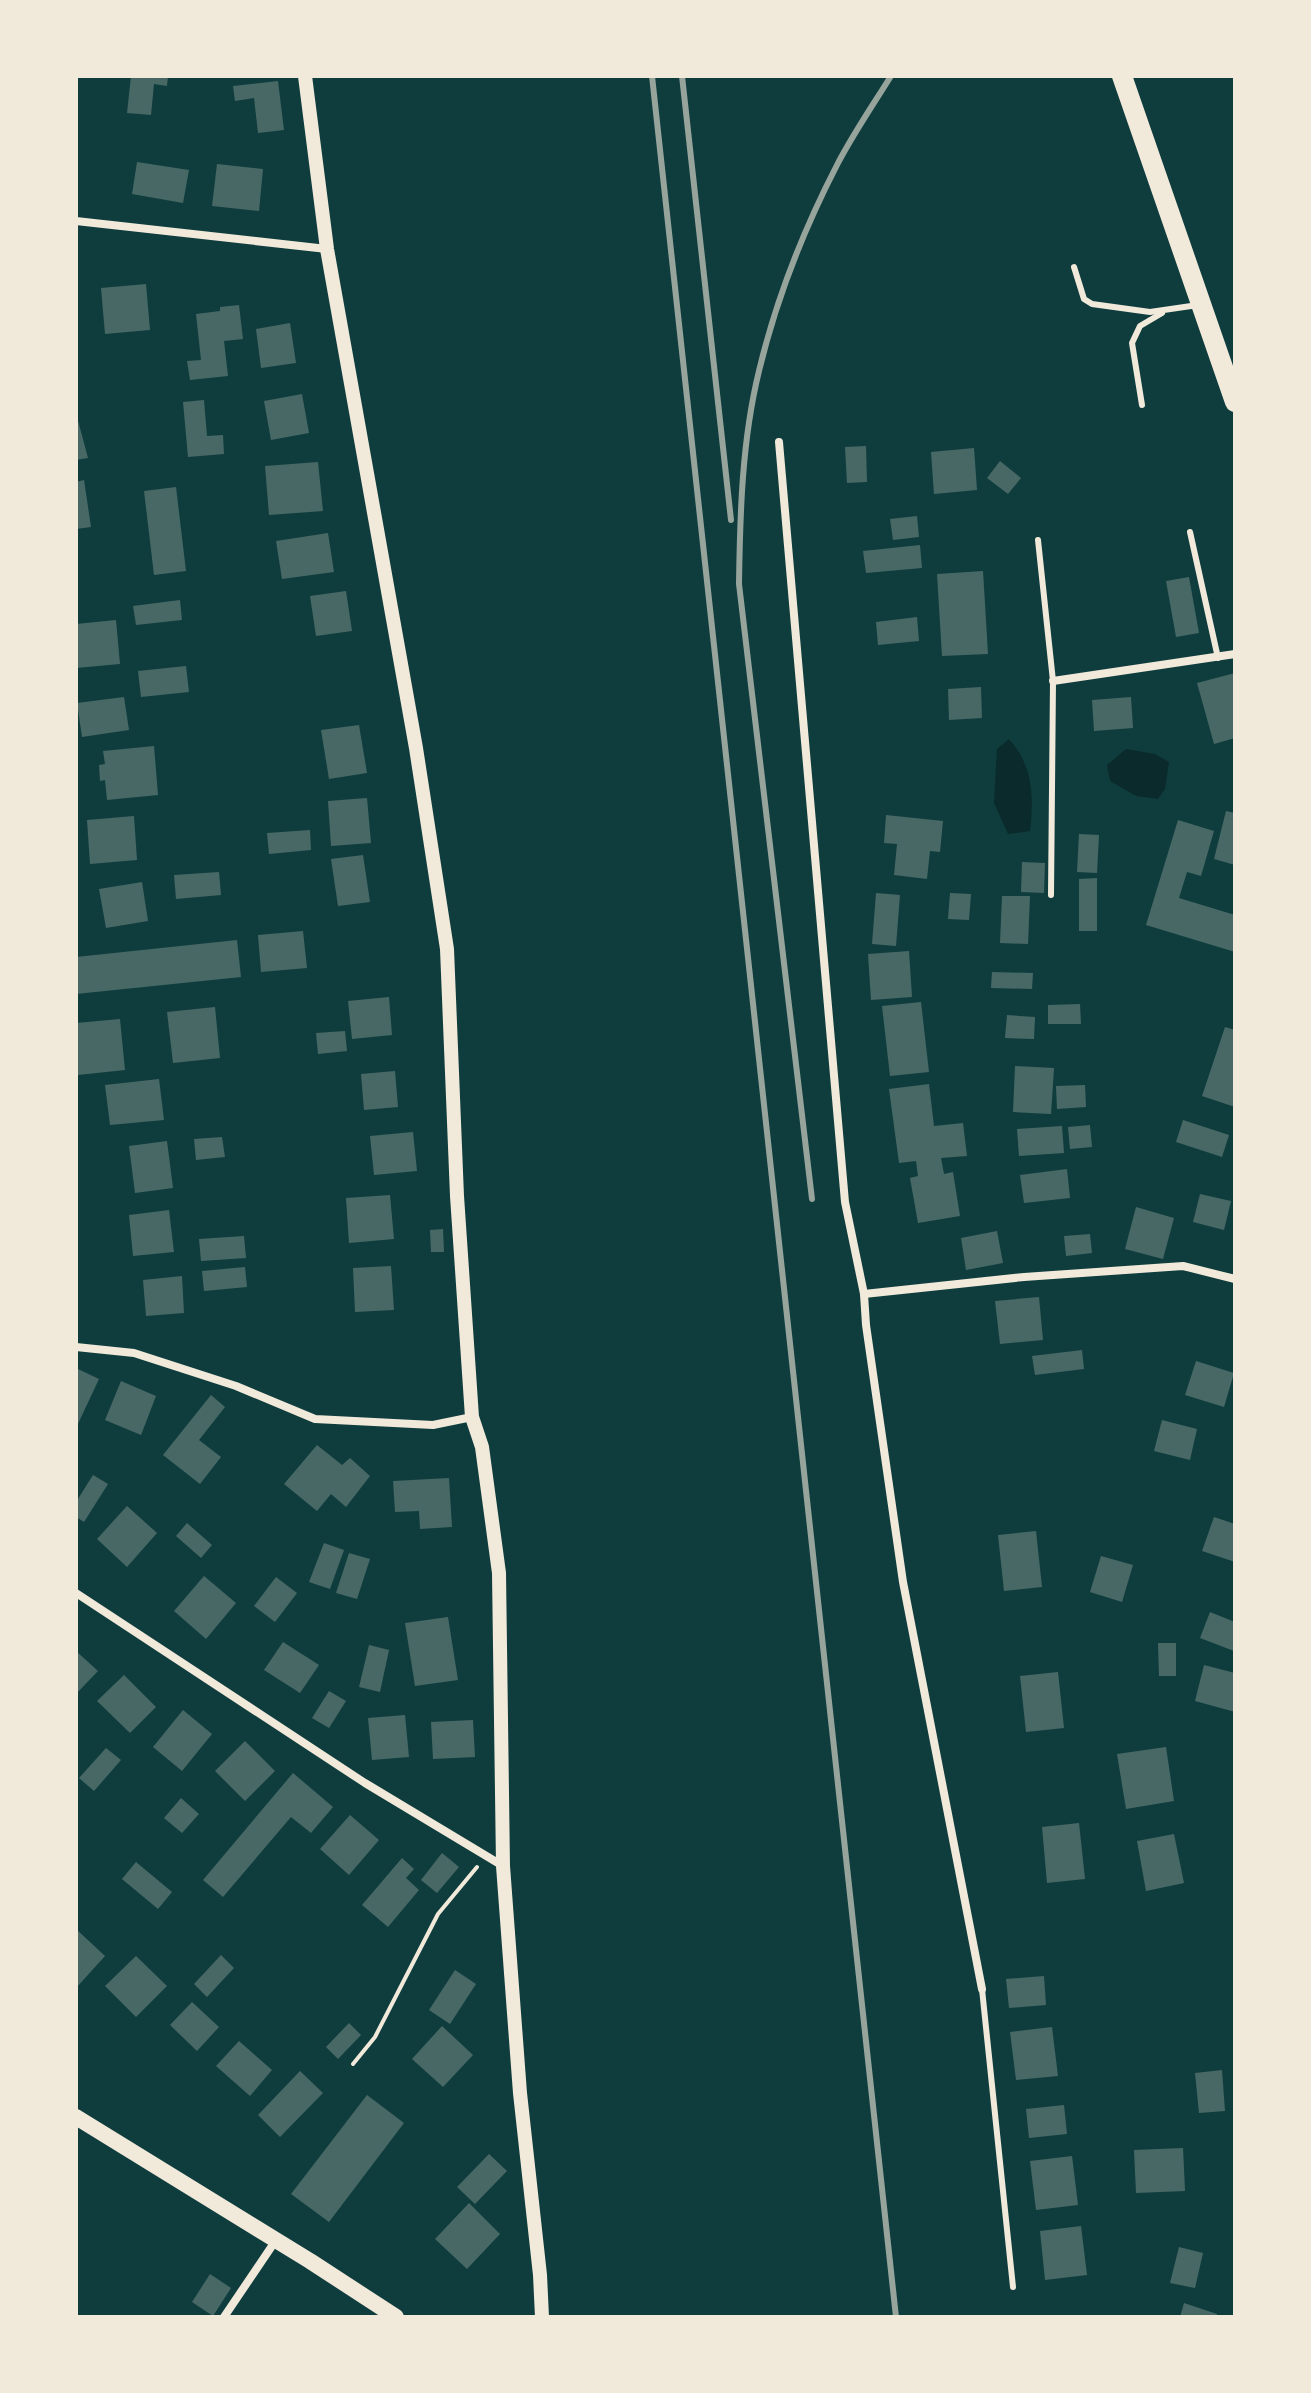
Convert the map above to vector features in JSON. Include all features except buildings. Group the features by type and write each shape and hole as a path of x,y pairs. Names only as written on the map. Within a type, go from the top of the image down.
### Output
{"main road":[{"path":"1122,76 1235,402"},
{"path":"76,2117 396,2317"}],"street":[{"path":"305,76 327,249 416,748 447,949 457,1196 472,1417 482,1447 499,1573 503,1866 520,2093 542,2317"},
{"path":"76,221 327,249"},
{"path":"779,442 845,1202 864,1294 903,1582 982,1989"},
{"path":"1053,681 1235,654"},
{"path":"864,1294 1024,1277 1183,1266 1235,1279"},
{"path":"76,1347 134,1353 236,1386 315,1419 433,1425 472,1417"},
{"path":"76,1593 354,1776 503,1866"},
{"path":"224,2317 276,2240"}],"lane":[{"path":"1074,267 1084,299 1092,304 1150,312 1201,305"},
{"path":"1142,405 1132,343 1140,326 1169,309"},
{"path":"1190,532 1218,658"},
{"path":"1038,540 1053,681 1051,895"},
{"path":"982,1989 1013,2287"}],"path":[{"path":"353,2064 375,2037 438,1914 486,1856"}],"water":[{"path":"1009,739 1027,771 1032,806 1030,831 1008,834 994,803 997,749"},
{"path":"1126,749 1155,754 1169,762 1165,789 1158,799 1136,796 1110,781 1107,765"}],"railway":[{"path":"652,76 896,2317"},
{"path":"682,76 731,520"},
{"path":"812,1199 739,584 743,477 759,371 792,265 837,165 891,76"}]}
